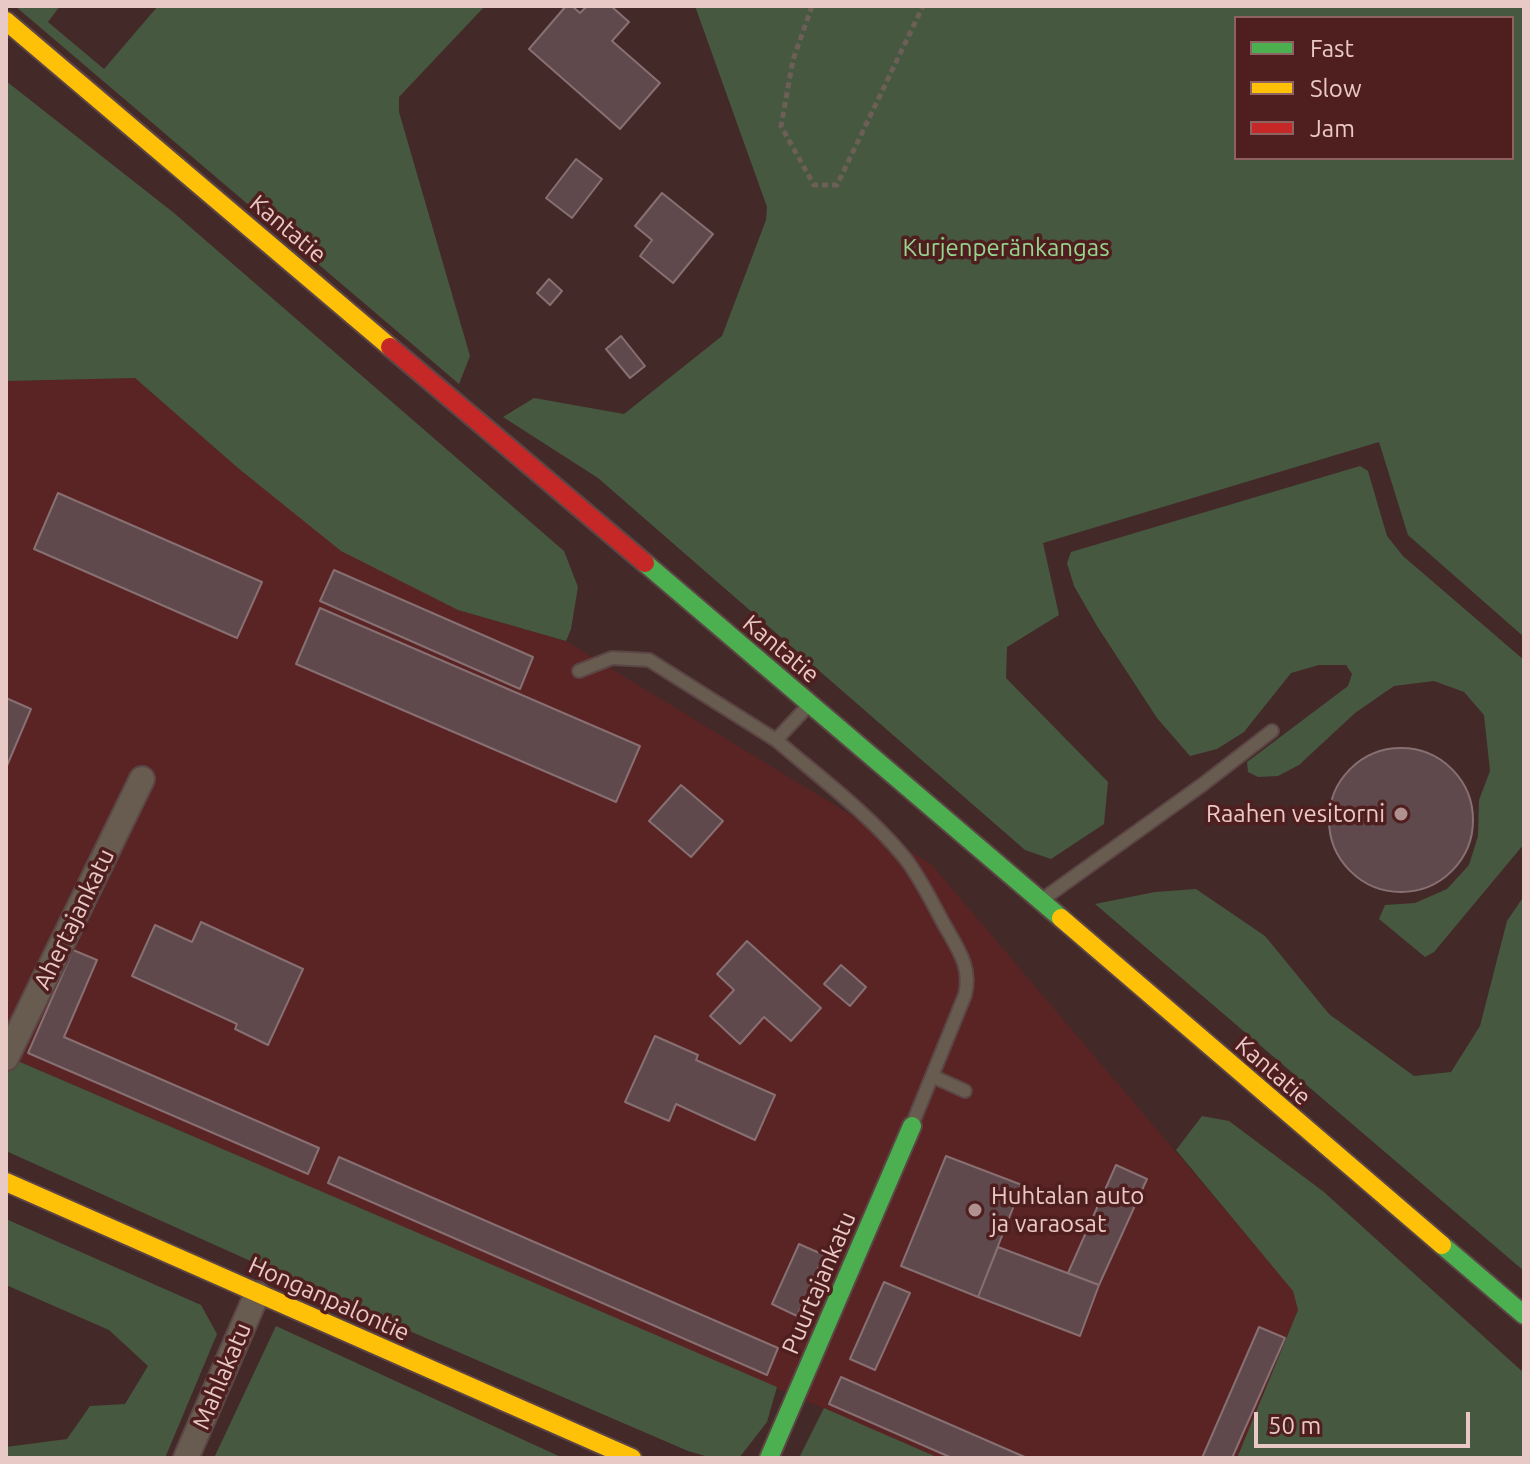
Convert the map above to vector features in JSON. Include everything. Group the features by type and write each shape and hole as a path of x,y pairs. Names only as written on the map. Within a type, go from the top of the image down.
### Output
{"main road":[{"name":"Kantatie","path":"6,21 1524,1315"},
{"name":"Puurtajankatu","path":"769,1458 912,1126"},
{"name":"Honganpalontie","path":"6,1182 632,1458"}],"street":[{"name":"Ahertajankatu","path":"6,1058 142,779"},
{"name":"Mahlakatu","path":"186,1458 257,1294"}],"lane":[{"path":"579,671 612,658 649,660 776,740 853,807 903,856 962,957 968,982 912,1126"},
{"path":"776,740 809,705"},
{"path":"1041,901 1272,731"},
{"path":"932,1076 965,1091"}],"path":[{"path":"812,6 793,60 781,126 814,185 837,185 923,6"}],"shaded area":[{"path":"135,378 238,468 458,610 566,641 931,864 1294,1291 1298,1310 1237,1458 939,1458 20,1062 6,1052 6,381"}],"green space":[{"path":"15,6 60,6 48,22 104,69 158,6 485,6 399,97 399,112 470,356 459,384"},
{"name":"Kurjenperänkangas","path":"695,6 1524,6 1524,637 1408,535 1379,442 1043,543 1059,615 1007,647 1006,678 1108,782 1104,824 1051,859 1025,850 598,478 503,417 534,398 624,414 722,336 766,220 767,207"},
{"path":"6,81 174,213 564,551 578,587 566,641 458,610 341,551 238,468 135,378 6,381"},
{"path":"1360,466 1368,471 1387,536 1403,556 1524,660 1524,844 1434,952 1425,957 1379,919 1385,905 1415,903 1447,889 1469,865 1478,836 1479,800 1490,771 1484,715 1464,692 1434,681 1394,686 1355,713 1299,765 1278,776 1258,777 1248,772 1247,762 1348,686 1352,674 1346,665 1319,665 1291,673 1244,732 1217,749 1190,756 1157,718 1097,626 1074,586 1067,563 1071,552"},
{"path":"1196,889 1265,936 1329,1014 1414,1076 1451,1072 1480,1026 1507,921 1524,896 1524,1271 1095,904 1155,892"},
{"path":"20,1062 777,1387 767,1422 739,1458 712,1458 688,1451 326,1295 6,1151 6,1077 9,1070"},
{"path":"1202,1116 1229,1121 1324,1192 1524,1373 1524,1458 1237,1458 1298,1310 1293,1291 1176,1150"},
{"path":"6,1219 201,1305 217,1334 165,1458 6,1458 6,1447 67,1439 90,1406 125,1404 148,1366 109,1330 6,1285"},
{"path":"276,1326 563,1458 214,1458"},
{"path":"824,1408 939,1458 799,1458"}],"building":[{"path":"566,6 572,6 580,13 587,6 611,6 629,22 612,41 660,83 620,129 529,49"},
{"path":"576,159 602,179 572,218 546,198"},
{"path":"662,193 713,234 673,283 640,256 652,240 635,226"},
{"path":"549,279 562,291 550,305 537,293"},
{"path":"621,336 645,366 630,378 606,349"},
{"path":"58,493 262,582 237,638 34,549"},
{"path":"334,570 533,657 520,689 320,601"},
{"path":"320,608 640,746 616,802 296,664"},
{"path":"6,698 31,709 6,768"},
{"name":"Raahen vesitorni","path":"1401,748 1428,754 1452,769 1467,793 1473,820 1467,847 1452,871 1428,886 1401,892 1374,886 1350,871 1335,847 1329,820 1335,793 1350,769 1374,754"},
{"path":"681,785 723,821 691,857 649,821"},
{"path":"201,922 303,969 268,1045 235,1029 237,1024 132,976 155,925 192,942"},
{"path":"747,941 821,1008 791,1041 764,1017 740,1044 710,1016 734,990 717,974"},
{"path":"73,950 97,960 64,1037 319,1148 308,1174 28,1053"},
{"path":"841,965 866,987 850,1006 824,984"},
{"path":"655,1036 698,1055 696,1060 775,1095 755,1140 676,1104 669,1121 625,1102"},
{"path":"946,1156 1022,1185 978,1297 901,1266"},
{"path":"339,1157 778,1348 767,1375 328,1183"},
{"path":"1116,1165 1147,1179 1099,1285 1068,1273"},
{"path":"799,1244 824,1255 797,1316 772,1304"},
{"path":"998,1247 1099,1285 1080,1336 978,1297"},
{"path":"884,1282 910,1293 875,1370 850,1359"},
{"path":"1259,1327 1285,1338 1232,1458 1202,1458"},
{"path":"841,1377 1027,1458 952,1458 829,1404"}],"traffic: fast":[{"path":"645,563 1061,918"},
{"path":"769,1458 912,1126"},
{"path":"1442,1245 1524,1315"}],"traffic: slow":[{"path":"6,21 390,347"},
{"path":"1061,918 1442,1245"},
{"path":"6,1182 632,1458"}],"traffic: jam":[{"path":"390,347 645,563"}],"place":[{"name":"Raahen vesitorni","path":"1401,814"},
{"name":"Huhtalan auto ja varaosat","path":"975,1210"}]}
